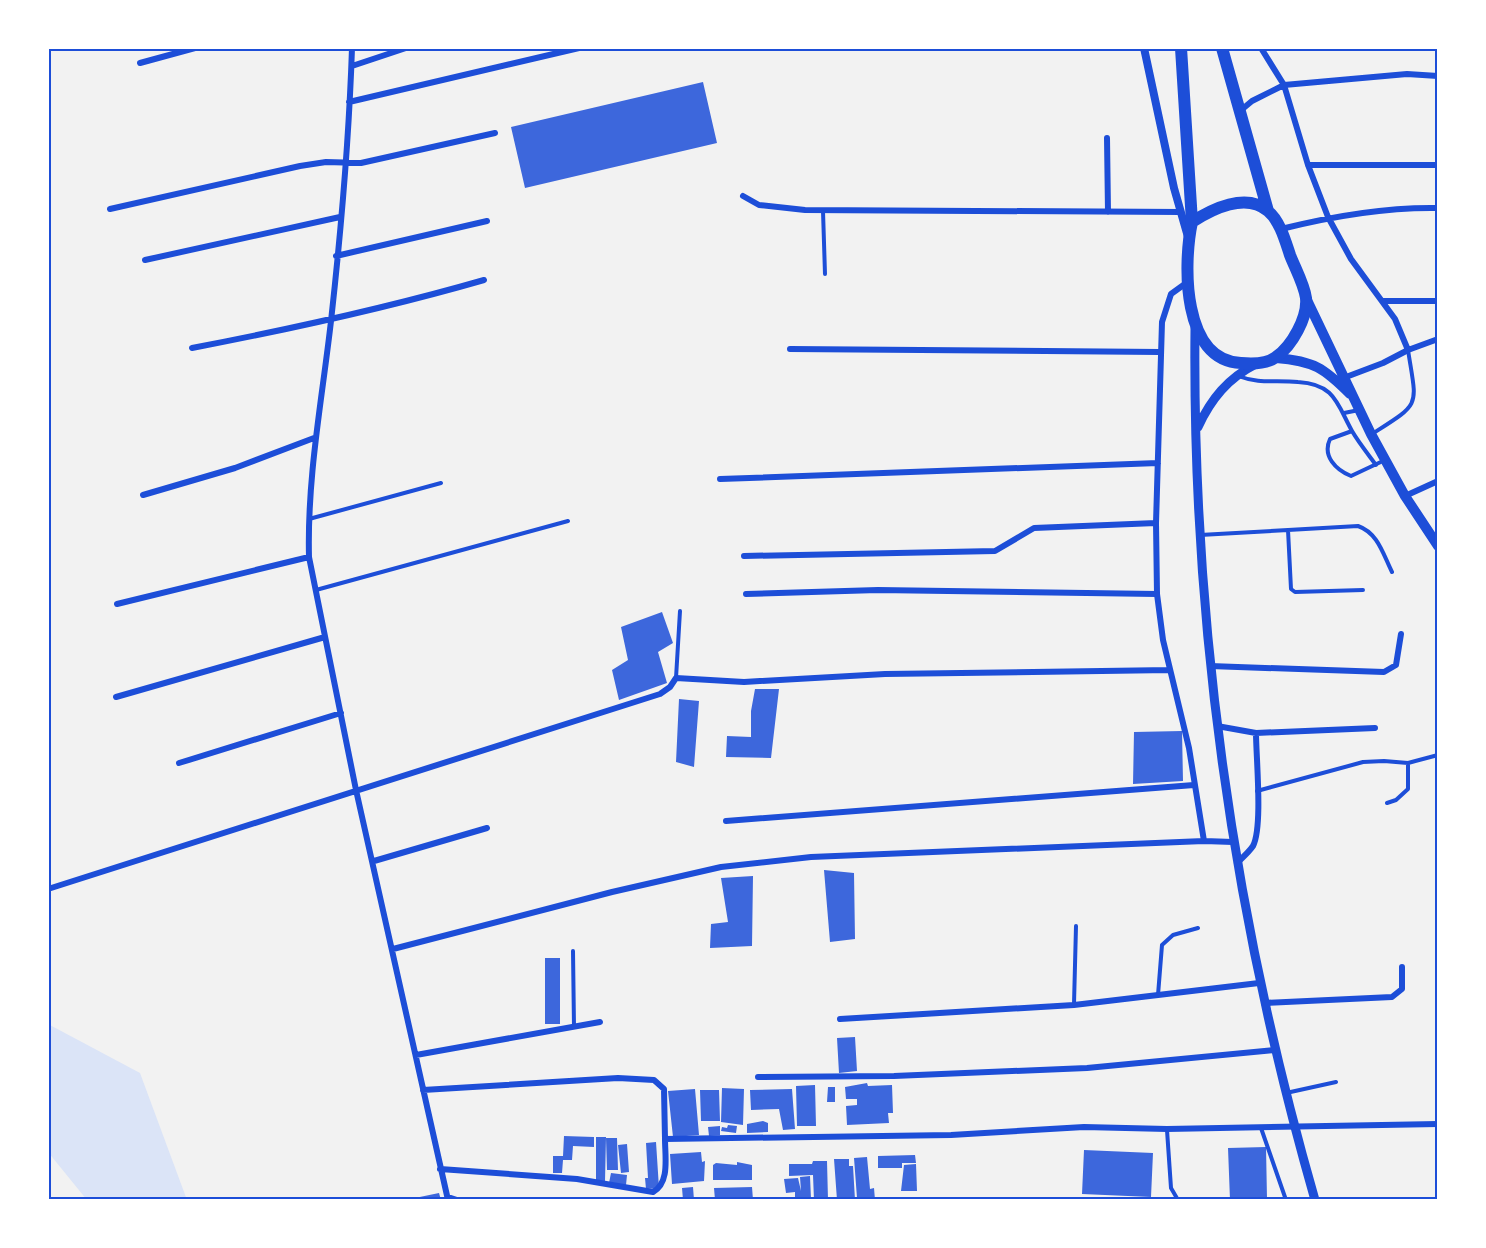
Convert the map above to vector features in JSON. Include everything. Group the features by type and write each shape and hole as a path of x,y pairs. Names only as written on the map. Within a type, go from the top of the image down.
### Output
{"highway":[{"path":"1181,48 1192,222 1189,240 1190,280 1195,328 1206,345 1218,357 1232,363 1256,364 1276,358 1301,321 1306,297 1281,229 1268,211 1222,48"},
{"path":"1192,222 1216,208 1233,204 1247,203 1268,211"}],"main road":[{"path":"1306,297 1346,377 1352,397"},
{"path":"1195,328 1194,408 1197,428 1199,535 1217,726 1236,864 1259,983 1274,1050 1315,1200"},
{"path":"1276,358 1317,365 1328,372 1352,397 1374,438 1381,462 1438,546"},
{"path":"1197,428 1208,405 1237,376 1256,364"}],"street":[{"path":"140,63 195,48"},
{"path":"352,48 331,321 314,438 308,519 309,557 356,790 374,861 440,1169 448,1198 457,1200"},
{"path":"352,66 406,48"},
{"path":"349,102 579,48"},
{"path":"1144,48 1189,240"},
{"path":"1261,48 1284,85 1308,165 1328,217 1351,259 1395,319 1408,350"},
{"path":"1239,112 1252,101 1284,85 1407,74 1438,76"},
{"path":"110,209 300,166 361,163 495,134"},
{"path":"1107,138 1108,212"},
{"path":"1308,165 1438,165"},
{"path":"743,196 759,205 823,211 1181,212"},
{"path":"1281,229 1328,217 1397,207 1438,208"},
{"path":"145,260 340,218"},
{"path":"336,256 487,221"},
{"path":"192,348 331,321 398,305 484,280"},
{"path":"1190,280 1172,294 1165,307 1160,352 1156,523 1157,594 1170,670 1189,747 1204,841"},
{"path":"1382,301 1438,301"},
{"path":"1346,377 1438,339"},
{"path":"790,349 1160,352"},
{"path":"143,495 235,468 314,438"},
{"path":"720,479 1158,463"},
{"path":"1405,496 1438,481"},
{"path":"744,556 995,551 1034,528 1156,523"},
{"path":"117,604 309,557"},
{"path":"746,594 878,590 1157,594"},
{"path":"1210,666 1384,672 1396,665 1401,634"},
{"path":"116,697 325,637"},
{"path":"48,889 660,694 670,687 676,678 744,682 885,674 1170,670"},
{"path":"179,763 341,712"},
{"path":"1217,726 1256,733 1375,728"},
{"path":"1236,864 1253,846 1257,835 1259,819 1256,733"},
{"path":"726,821 1194,785"},
{"path":"374,861 487,828"},
{"path":"393,949 612,891 721,867 811,857 1204,841 1233,842"},
{"path":"1264,1003 1392,997 1402,989 1402,967"},
{"path":"840,1018 1074,1005 1259,983"},
{"path":"416,1055 600,1022"},
{"path":"758,1077 894,1076 1087,1068 1274,1050"},
{"path":"423,1090 618,1078 654,1080 664,1089 665,1174 660,1189 653,1192 577,1179 440,1169"},
{"path":"664,1139 951,1135 1084,1127 1167,1129 1438,1124"}],"lane":[{"path":"823,211 825,274"},
{"path":"1364,448 1408,411 1413,403 1415,394 1408,350"},
{"path":"1237,376 1254,382 1313,383 1334,395 1352,431 1364,448 1381,462 1351,476 1332,463 1328,451 1330,439 1352,431"},
{"path":"1344,412 1360,410"},
{"path":"308,519 441,483"},
{"path":"316,590 568,521"},
{"path":"1199,535 1358,526 1368,530 1376,538 1392,572"},
{"path":"1288,530 1291,589 1295,592 1363,590"},
{"path":"676,678 680,611"},
{"path":"1257,791 1363,762 1408,763 1438,755"},
{"path":"1386,803 1396,800 1408,789 1408,763"},
{"path":"1074,1005 1076,926"},
{"path":"1158,996 1162,945 1173,935 1198,928"},
{"path":"573,951 574,1028"},
{"path":"1286,1093 1336,1082"},
{"path":"1261,1127 1286,1200"},
{"path":"1167,1129 1171,1188 1178,1200"}],"shaded area":[{"path":"48,1024 140,1073 187,1200 87,1200 48,1152"}],"building":[{"path":"703,82 717,143 525,188 511,127"},
{"path":"662,612 673,643 658,652 667,683 619,700 612,670 628,660 621,627"},
{"path":"755,689 779,689 771,758 726,757 727,736 751,737 751,711"},
{"path":"679,699 699,701 694,767 676,762"},
{"path":"1182,731 1183,781 1133,784 1134,732"},
{"path":"824,870 854,873 855,939 830,942"},
{"path":"753,876 752,946 710,948 711,924 728,922 721,878"},
{"path":"545,958 560,958 560,1024 545,1024"},
{"path":"855,1037 857,1071 839,1073 837,1038"},
{"path":"867,1083 868,1086 892,1085 893,1113 888,1113 889,1123 847,1125 846,1106 857,1105 857,1099 846,1099 845,1087"},
{"path":"815,1085 816,1126 797,1126 796,1086"},
{"path":"828,1087 835,1087 835,1102 827,1102"},
{"path":"722,1088 744,1089 743,1125 721,1122"},
{"path":"695,1089 699,1135 673,1137 668,1091"},
{"path":"792,1089 795,1129 783,1130 779,1109 751,1110 750,1090"},
{"path":"700,1090 719,1090 720,1121 701,1121"},
{"path":"763,1121 768,1123 768,1132 747,1133 747,1124"},
{"path":"728,1125 737,1126 736,1133 721,1131 722,1127 727,1128"},
{"path":"720,1126 720,1135 709,1136 708,1127"},
{"path":"564,1136 594,1137 594,1147 573,1146 572,1160 563,1160 562,1173 553,1173 553,1156 563,1156"},
{"path":"596,1137 606,1137 605,1181 596,1181"},
{"path":"606,1138 617,1138 618,1170 607,1170"},
{"path":"656,1142 659,1188 646,1189 645,1178 648,1178 646,1143"},
{"path":"627,1144 629,1172 621,1173 618,1145"},
{"path":"1266,1147 1267,1199 1230,1200 1228,1148"},
{"path":"1084,1150 1153,1153 1151,1197 1082,1194"},
{"path":"701,1152 702,1162 705,1161 704,1181 672,1184 670,1154"},
{"path":"915,1155 916,1163 902,1163 902,1168 878,1168 878,1156"},
{"path":"867,1157 870,1189 874,1188 875,1200 868,1200 868,1197 857,1198 854,1158"},
{"path":"834,1159 849,1159 849,1166 853,1166 855,1200 837,1200"},
{"path":"813,1161 827,1161 828,1200 814,1200 813,1175 789,1176 789,1164 812,1164"},
{"path":"737,1162 752,1165 752,1180 713,1180 713,1165 716,1163 737,1165"},
{"path":"916,1164 917,1191 901,1191 904,1165"},
{"path":"611,1173 627,1175 626,1185 609,1183"},
{"path":"810,1176 811,1199 795,1200 795,1192 786,1193 784,1179 798,1178 801,1191 800,1177"},
{"path":"693,1187 694,1200 683,1200 682,1188"},
{"path":"752,1187 753,1200 715,1200 714,1188"},
{"path":"439,1193 441,1200 410,1200 410,1199"}]}
